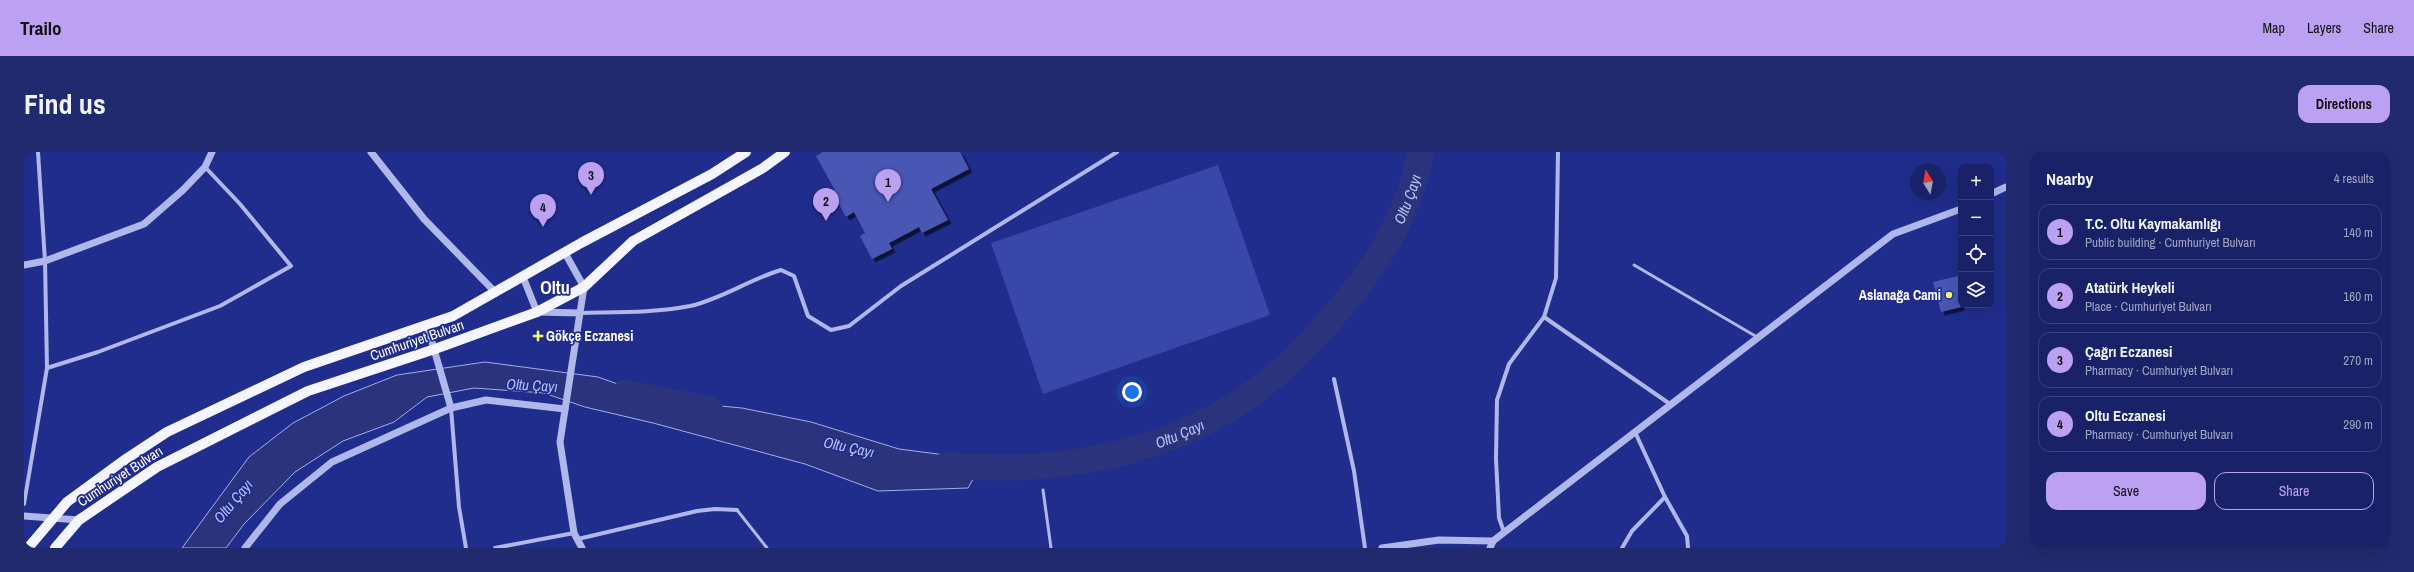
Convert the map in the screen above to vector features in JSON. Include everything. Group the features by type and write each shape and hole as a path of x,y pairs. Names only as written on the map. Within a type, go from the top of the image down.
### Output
{"main road":[{"name":"Cumhuriyet Bulvarı","path":"55,548 79,520 157,466 308,391 435,349 537,312 584,287 633,241 763,168 785,152"},
{"name":"Cumhuriyet Bulvarı","path":"28,548 67,502 123,460 167,432 304,367 453,316 496,293 565,252 712,174 740,154"}],"street":[{"path":"24,504 47,368 45,261 38,152"},
{"path":"24,265 45,261 144,224 183,190 205,167 212,152"},
{"path":"371,152 424,219 496,293"},
{"path":"523,277 537,312 635,312 691,306 734,290 765,275 781,270 794,276 808,316 831,330 849,326 901,286 1117,152"},
{"path":"1504,532 1499,518 1496,459 1497,400 1508,364 1544,317 1556,278 1558,152"},
{"path":"47,368 98,352 220,306 291,266 240,204 205,167"},
{"path":"1994,193 2006,187"},
{"path":"1490,548 1493,540 1893,234 1958,210"},
{"path":"565,252 584,287 560,442 576,536 582,548"},
{"path":"1544,317 1670,404"},
{"path":"426,325 435,349 451,408 459,507 466,548"},
{"path":"1334,379 1354,471 1365,548"},
{"path":"245,548 280,504 332,462 451,408 486,400 565,409"},
{"path":"1635,432 1665,497 1687,536 1688,548"},
{"path":"1622,548 1632,531 1665,497"},
{"path":"495,548 576,536 697,511 715,509 737,510"},
{"path":"24,516 79,520"},
{"path":"1382,548 1439,540 1493,540"}],"lane":[{"path":"1634,265 1757,338"},
{"path":"1043,490 1051,548"},
{"path":"737,510 767,548"}],"shaded area":[{"path":"1218,165 1270,315 1043,394 991,243"}],"water":[{"path":"485,362 598,377 665,401 742,408 811,422 899,449 984,460 968,488 878,491 805,464 653,423 585,407 544,393 474,388 427,397 394,422 343,441 295,472 244,524 226,548 182,548 249,457 293,423 344,396 397,375"}],"building":[{"path":"823,152 960,152 969,169 931,189 948,220 922,233 919,227 889,243 892,249 872,259 860,236 865,233 854,212 846,217 832,191 835,190 816,156"},
{"name":"Aslanağa Cami","path":"1958,276 1958,308 1941,312 1933,282"}],"waterway":[{"name":"Oltu Çayı","path":"946,465 1023,467 1062,464 1100,458 1175,436 1210,420 1243,400 1279,372 1301,351 1332,318 1363,280 1376,261 1399,221 1408,199 1421,152"},
{"name":"Oltu Çayı","path":"625,393 710,409"}],"place":[{"name":"Çağrı Eczanesi","path":"591,195"},
{"name":"T.C. Oltu Kaymakamlığı","path":"888,202"},
{"name":"Atatürk Heykeli","path":"826,221"},
{"name":"Oltu Eczanesi","path":"543,227"},
{"name":"Aslanağa Cami","path":"1949,295"},
{"name":"Gökçe Eczanesi","path":"538,336"}],"district":[{"name":"Oltu","path":"555,287"}]}
